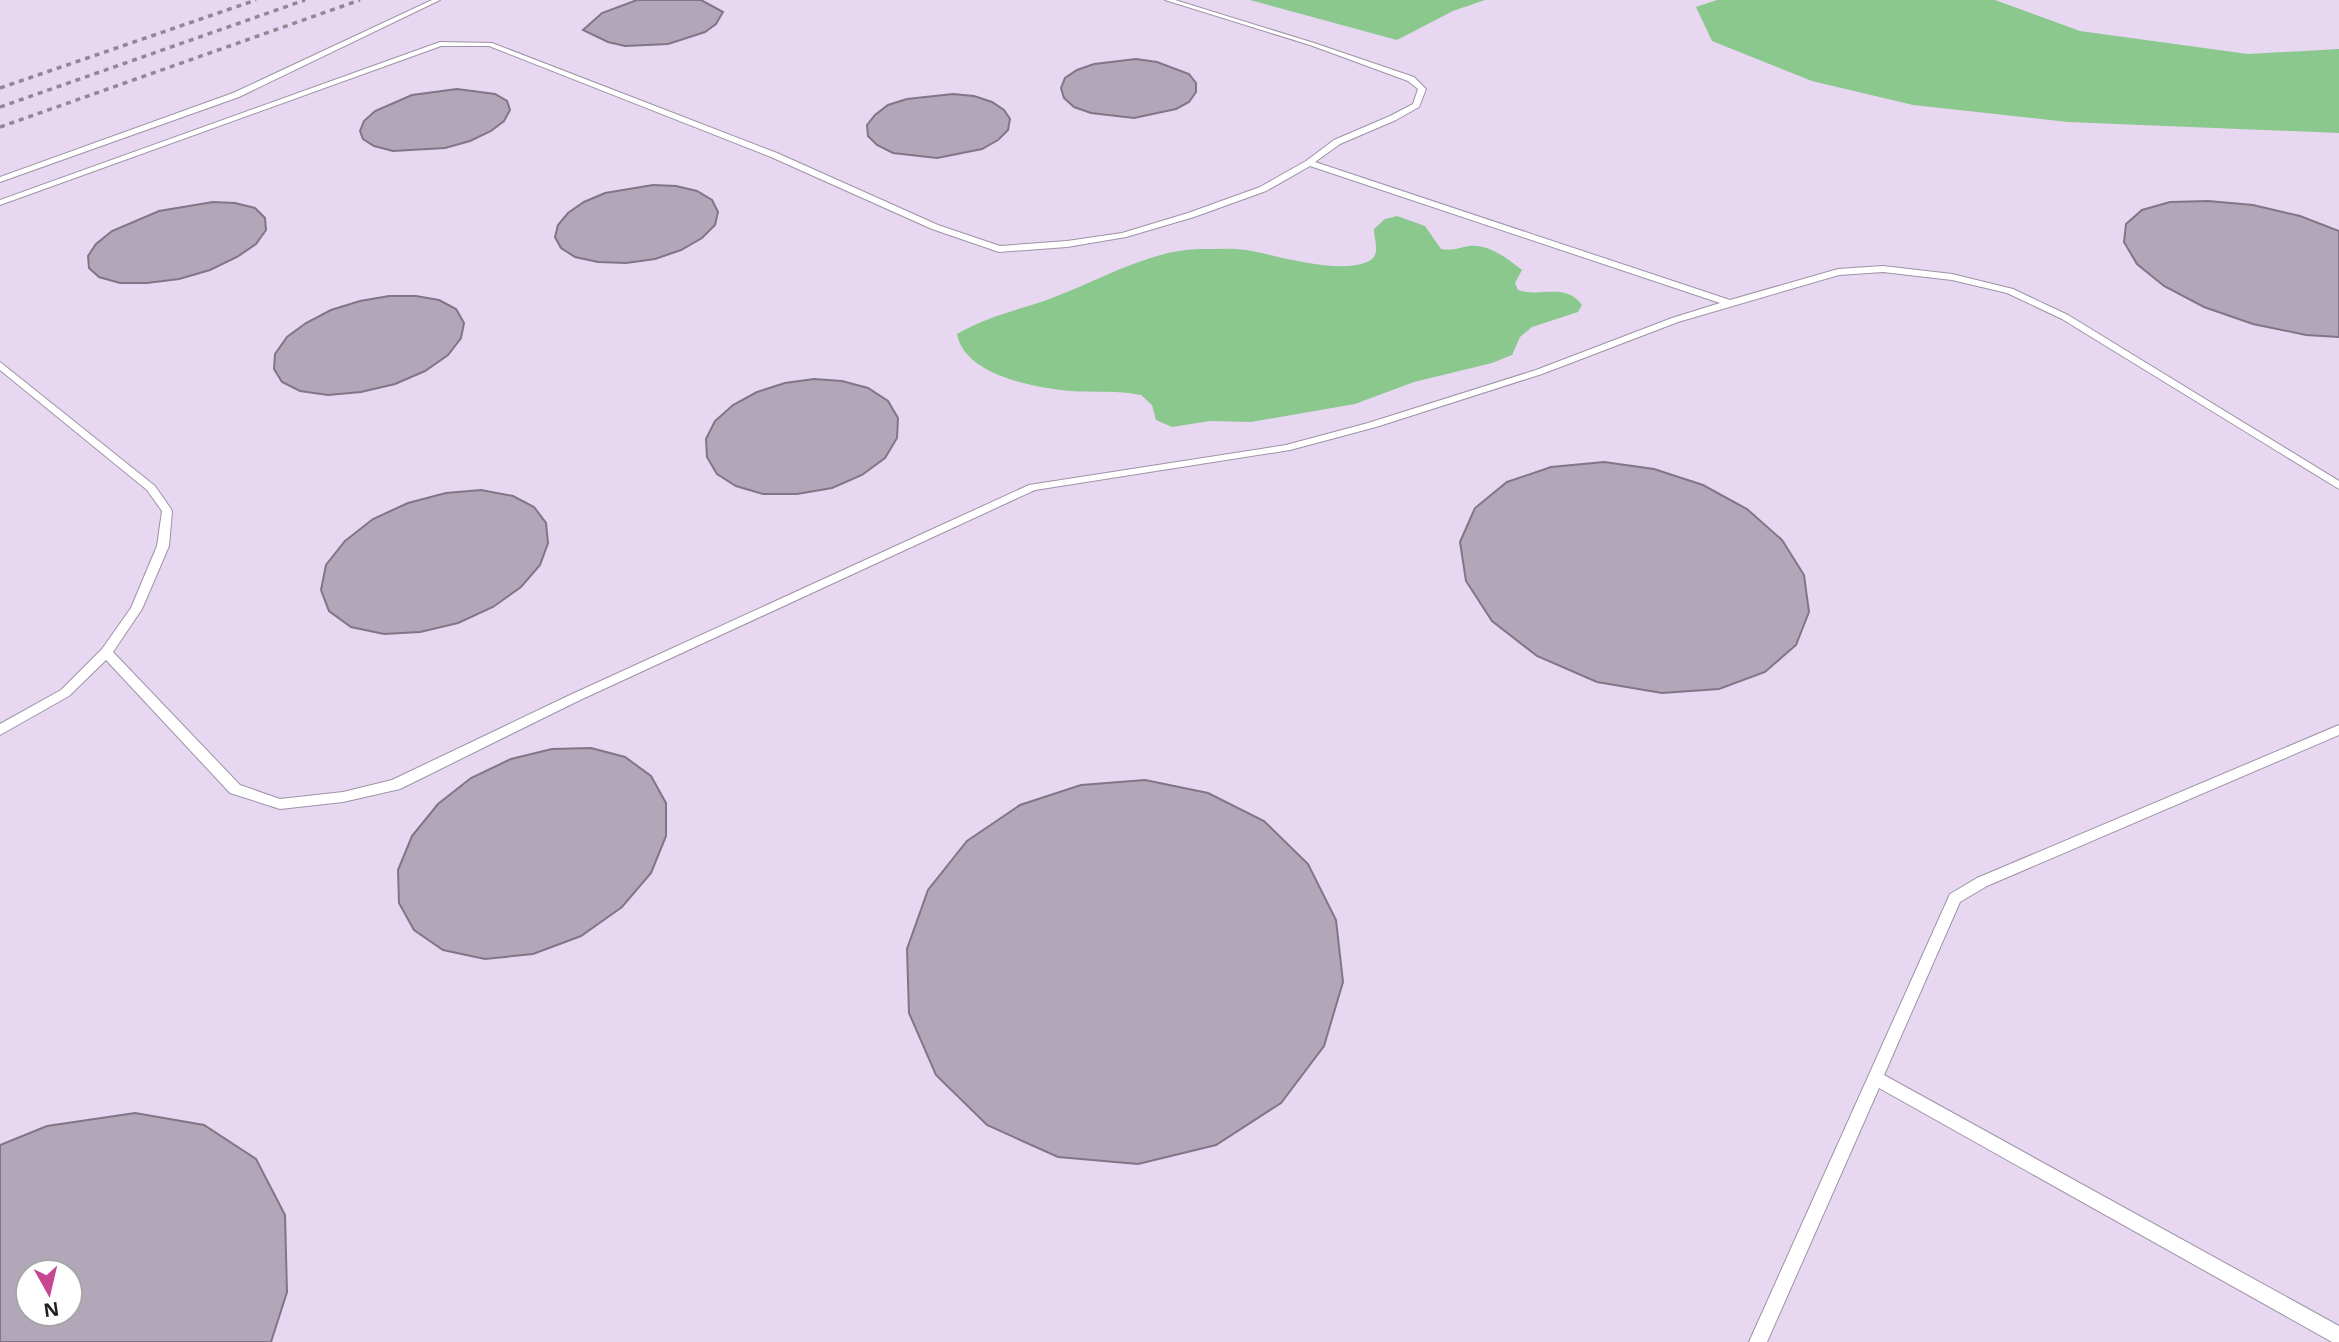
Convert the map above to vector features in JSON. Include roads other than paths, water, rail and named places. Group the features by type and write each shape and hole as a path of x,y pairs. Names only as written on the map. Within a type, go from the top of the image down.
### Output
{"lane":[{"path":"0,180 236,95 437,0"},
{"path":"0,203 374,66 440,44 470,43 490,44 774,155 935,227 999,248 1067,244 1123,235 1191,215 1262,189 1308,163 1337,142 1394,118 1416,104 1422,89 1410,79 1382,68 1168,0"},
{"path":"1308,163 1730,303"},
{"path":"106,652 235,789 279,804 343,797 395,785 574,698 1033,487 1286,448 1372,425 1539,372 1730,303 1838,272 1883,269 1952,277 2010,291 2065,317 2339,486"},
{"path":"0,365 151,488 167,511 163,546 136,608 106,652 65,693 0,730"},
{"path":"1758,1342 1955,898 1982,882 2339,730"},
{"path":"1875,1078 2339,1336"}],"railway":[{"path":"0,88 256,0"},
{"path":"0,107 305,0"},
{"path":"0,127 360,0"}]}
